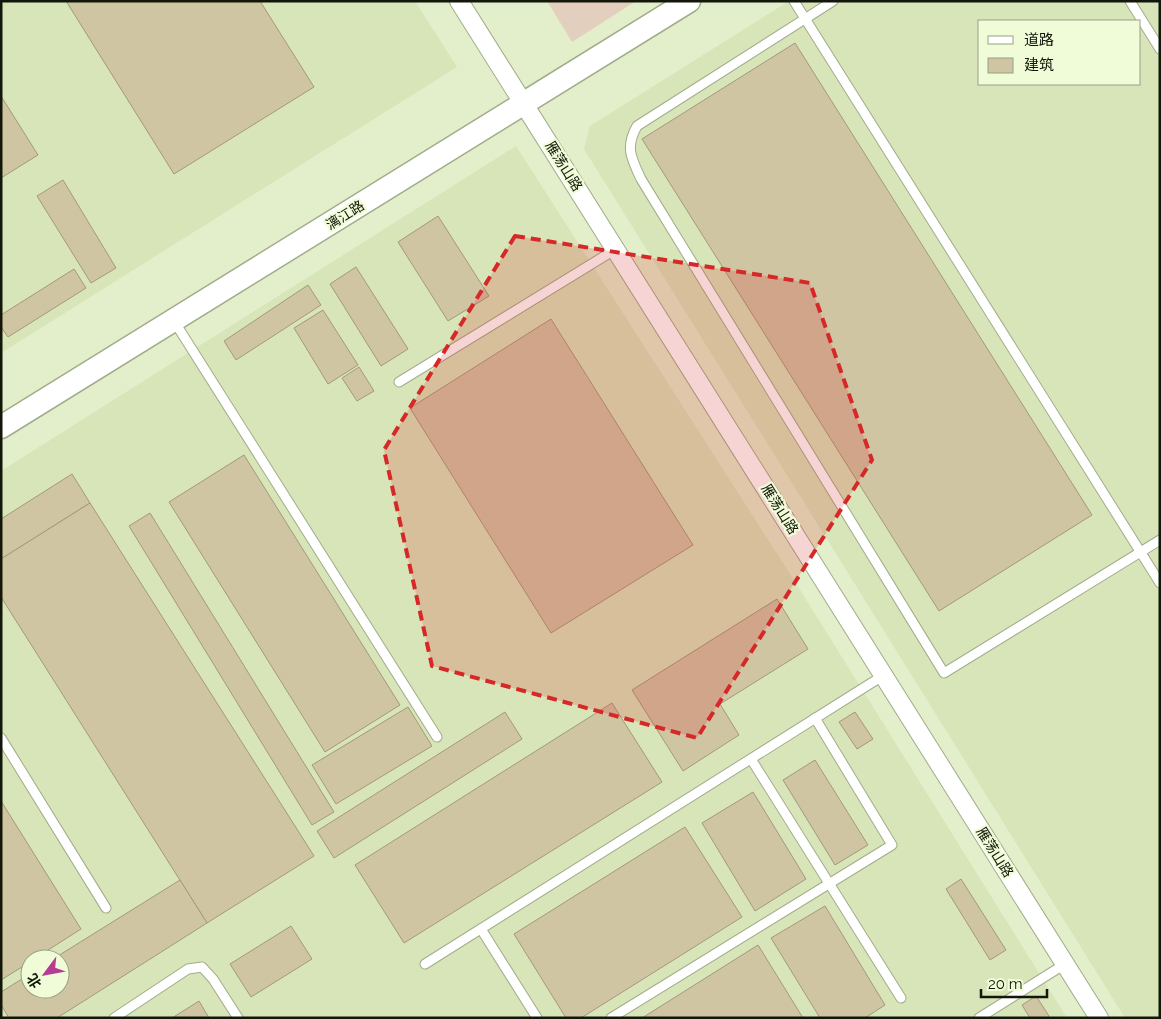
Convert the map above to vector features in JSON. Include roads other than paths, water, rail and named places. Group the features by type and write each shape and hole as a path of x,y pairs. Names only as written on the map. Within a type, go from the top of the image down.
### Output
{"street":[{"name":"雁荡山路","path":"459,1 1099,1018"},
{"name":"漓江路","path":"1,428 689,1"}],"lane":[{"path":"794,1 1160,582"},
{"path":"833,1 648,117 637,126 631,137 629,150 641,179 944,674 1160,540"},
{"path":"1130,1 1160,49"},
{"path":"400,382 616,249"},
{"path":"174,321 437,737"},
{"path":"425,964 884,675"},
{"path":"611,1018 892,845 815,718"},
{"path":"1,738 106,908"},
{"path":"751,759 901,998"},
{"path":"481,929 537,1018"},
{"path":"979,1018 1065,964"},
{"path":"114,1018 188,969 202,967 214,979 238,1018"}]}
